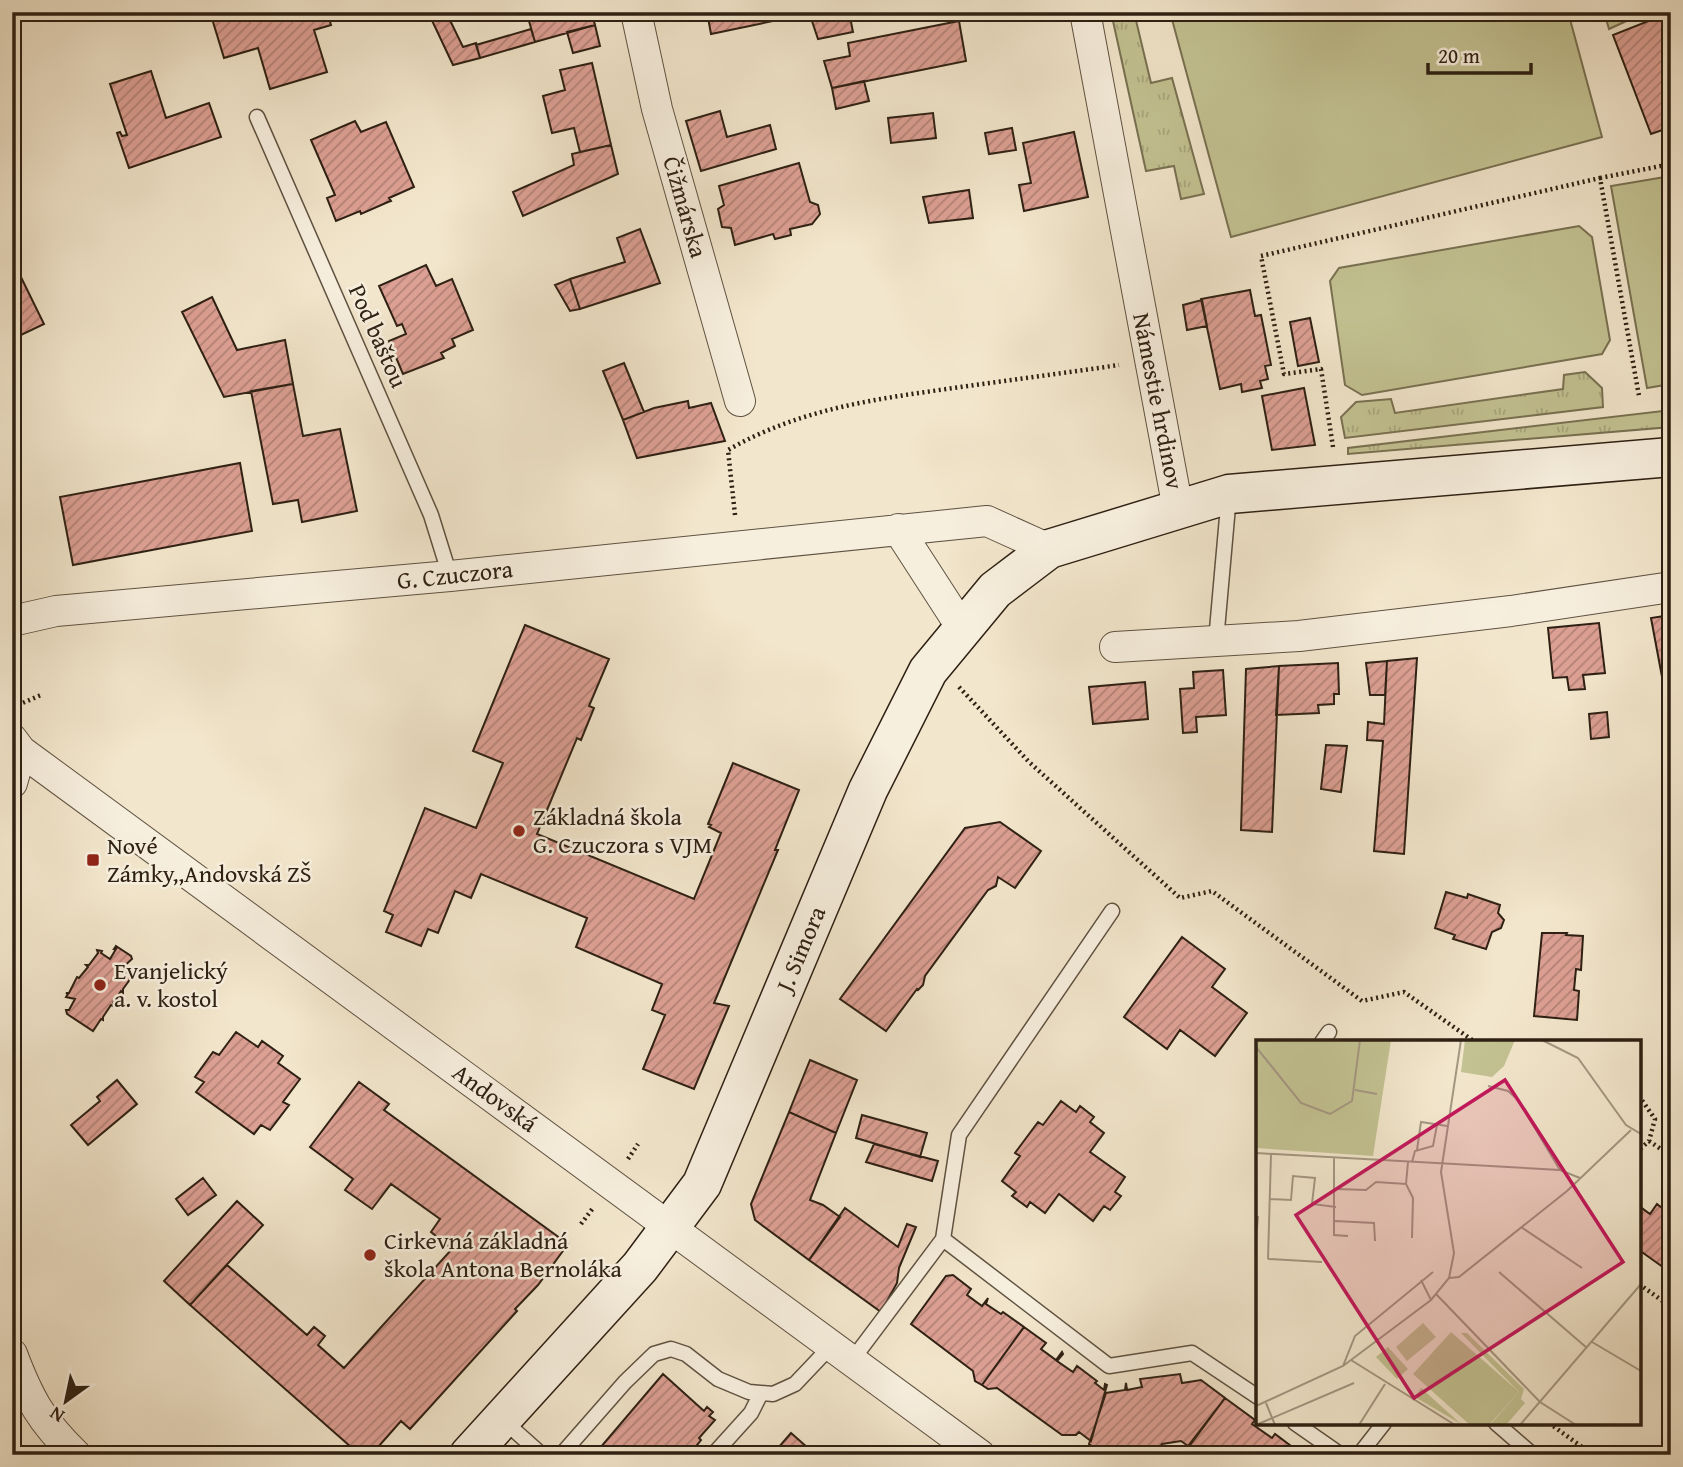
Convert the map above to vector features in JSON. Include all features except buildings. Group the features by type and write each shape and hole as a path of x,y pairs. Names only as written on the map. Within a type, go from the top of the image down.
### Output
{"main road":[{"name":"Námestie hrdinov","path":"1178,509 1229,494 1671,457"},
{"name":"J. Simora","path":"469,1455 640,1267 702,1184 868,790 928,671 995,590 1049,549 1178,509"}],"street":[{"name":"Čižmárska","path":"636,12 657,109 740,401"},
{"name":"Námestie hrdinov","path":"1085,12 1147,404 1178,509"},
{"name":"G. Czuczora","path":"12,621 56,611 450,576 987,521 1049,549"},
{"path":"898,529 962,628"},
{"path":"1115,647 1299,636 1671,587"},
{"path":"12,783 17,745"},
{"name":"Andovská","path":"17,745 980,1455"},
{"path":"12,1354 27,1394 52,1432 76,1455"}],"lane":[{"name":"Pod baštou","path":"257,117 431,515 450,576"},
{"path":"1216,641 1229,494"},
{"path":"561,1455 625,1382 654,1354 671,1349 685,1354 719,1379 749,1392 772,1394 795,1384 842,1352 943,1239 959,1135 1112,911"},
{"path":"943,1239 1109,1366 1192,1353 1256,1396"},
{"path":"713,1455 751,1413 761,1393"},
{"path":"502,1419 542,1455"},
{"path":"1298,1425 1341,1455"},
{"path":"1359,1455 1382,1425"},
{"path":"1498,1425 1534,1455"}],"path":[{"path":"1333,447 1321,369 1284,374 1261,256 1671,164"},
{"path":"1600,178 1639,396"},
{"path":"739,546 729,450 743,442 806,416 844,405 1130,364"},
{"path":"953,684 1029,762 1180,898 1212,891 1362,1001 1404,992 1472,1040"},
{"path":"18,705 41,695"},
{"path":"1641,1099 1655,1119 1649,1140 1641,1148"},
{"path":"1649,1140 1671,1156"},
{"path":"1641,1285 1671,1307"},
{"path":"1552,1425 1592,1455"}],"green space":[{"path":"1111,12 1134,12 1151,83 1172,78 1204,194 1181,199 1174,166 1146,171"},
{"path":"1170,12 1568,12 1602,137 1231,237"},
{"path":"1604,12 1646,12 1609,29"},
{"path":"1671,176 1671,384 1647,388 1611,186"},
{"path":"1579,226 1592,237 1610,340 1602,354 1362,395 1345,385 1330,281 1339,268"},
{"path":"1585,372 1602,388 1603,407 1345,438 1341,417 1356,402 1391,399 1395,413 1563,389 1564,375"},
{"path":"1671,410 1671,427 1348,454 1348,448"}],"place":[{"name":"Základná škola G. Czuczora s VJM","path":"519,831"},
{"name":"Nové Zámky,,Andovská ZŠ","path":"93,860"},
{"name":"Evanjelický a. v. kostol","path":"100,985"},
{"name":"Cirkevná základná škola Antona Bernoláka","path":"370,1255"}]}
